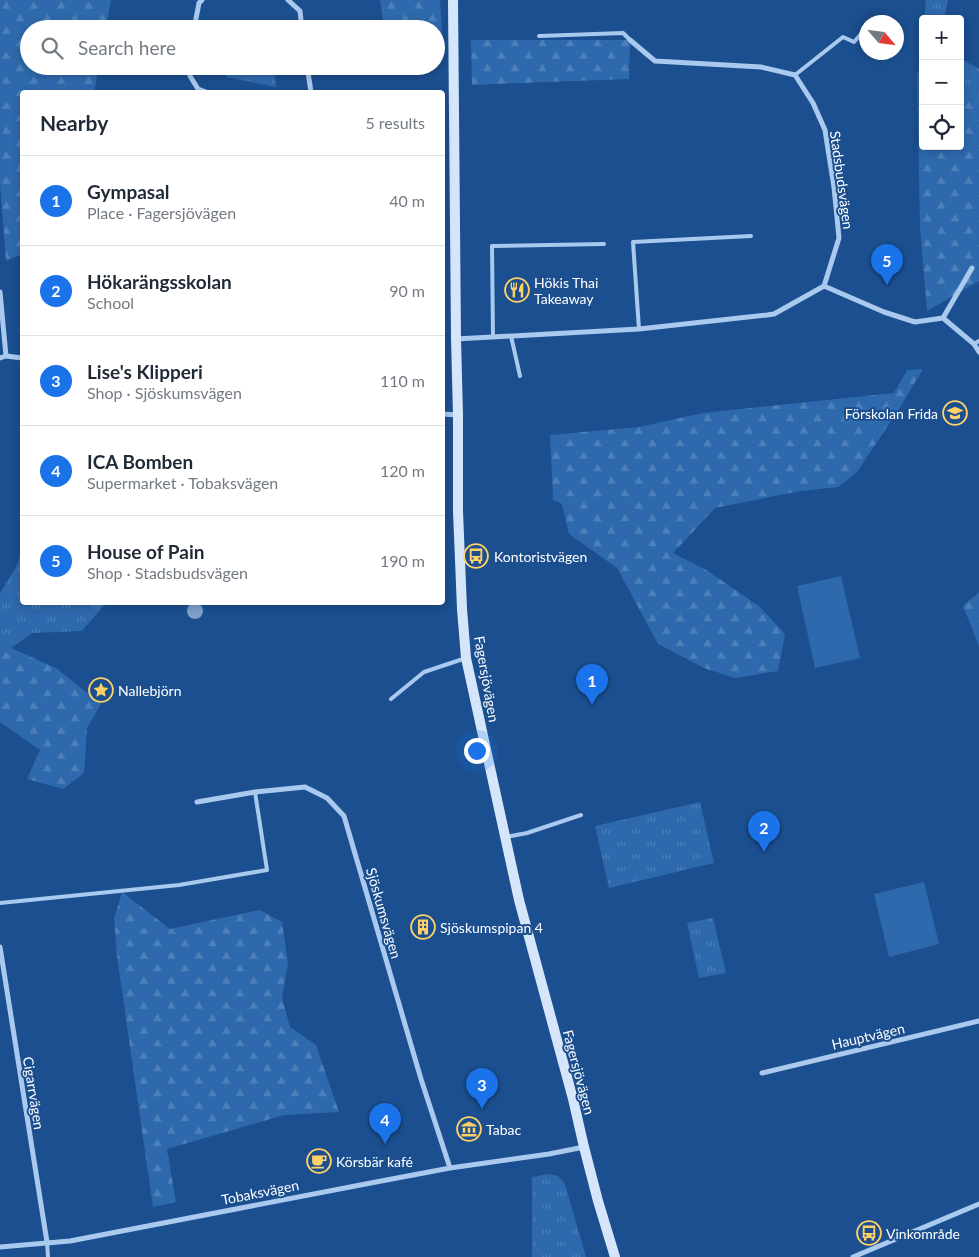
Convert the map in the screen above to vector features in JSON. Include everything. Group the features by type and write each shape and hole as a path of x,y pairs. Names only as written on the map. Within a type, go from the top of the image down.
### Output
{"street":[{"path":"196,20 199,3 202,0"},
{"path":"288,0 300,11 301,20"},
{"name":"Fagersjövägen","path":"453,0 458,511 466,658 519,900 615,1257"},
{"path":"630,40 655,61 761,67 795,75"},
{"path":"190,75 198,89 201,90"},
{"path":"308,75 310,90"},
{"name":"Stadsbudsvägen","path":"795,75 813,103 825,130 834,186 839,238 824,286"},
{"path":"943,318 972,268"},
{"path":"456,339 639,329 774,314 824,286 884,312 915,322 943,318 977,342 979,352"},
{"path":"0,292 6,356"},
{"path":"0,358 6,356 20,358"},
{"path":"445,414 458,415"},
{"name":"Sjöskumsvägen","path":"197,802 306,786 327,798 344,816 421,1079 450,1168"},
{"name":"Cigarrvägen","path":"0,947 46,1242"},
{"name":"Hauptvägen","path":"762,1073 979,1021"},
{"name":"Tobaksvägen","path":"0,1247 70,1240 450,1168 550,1154 584,1147"},
{"path":"852,1257 979,1204"}],"lane":[{"path":"539,36 623,33 630,40"},
{"path":"795,75 843,37 854,42 859,36"},
{"path":"639,329 634,242 751,236"},
{"path":"493,337 492,246 604,244"},
{"path":"511,336 520,376"},
{"path":"391,699 424,672 466,658"},
{"path":"0,903 180,885 267,870 255,792"},
{"path":"505,837 527,833 581,815"},
{"path":"46,1242 48,1257"}],"green space":[{"path":"0,0 111,0 108,20 20,20 20,75 97,75 94,90 20,90 20,255 6,261 0,183"},
{"path":"380,0 440,0 441,20 383,20"},
{"path":"926,0 948,0 945,15 924,15"},
{"path":"471,40 630,40 629,79 472,85"},
{"path":"964,60 979,69 979,94 964,89"},
{"path":"917,72 919,73 919,150 964,150 964,89 979,94 979,281 927,311 920,227"},
{"path":"226,75 275,75 276,87 227,77"},
{"path":"923,369 857,472 838,487 800,491 715,508 673,553 708,571 760,607 785,634 778,671 735,678 704,668 658,644 617,568 569,534 562,504 553,500 550,435 639,427 703,413 894,393 907,370"},
{"path":"20,556 20,605 104,605 82,631 33,633 0,655 0,593 16,567"},
{"path":"841,576 860,658 815,668 797,586"},
{"path":"979,592 979,646 963,606"},
{"path":"0,643 56,668 101,704 87,728 84,773 63,789 27,779 40,750 0,722"},
{"path":"700,802 714,863 609,888 595,826"},
{"path":"924,882 939,944 889,957 874,894"},
{"path":"122,892 170,929 260,910 282,922 288,963 282,998 290,1027 316,1045 339,1112 284,1115 167,1149 176,1202 153,1207 117,956 114,919"},
{"path":"713,918 726,973 699,978 687,923"},
{"path":"549,1174 558,1176 565,1184 586,1257 532,1257 532,1177"}],"place":[{"name":"House of Pain","path":"887,285"},
{"name":"Hökis Thai Takeaway","path":"517,290"},
{"name":"Förskolan Frida","path":"955,413"},
{"name":"Kontoristvägen","path":"476,556"},
{"name":"Nallebjörn","path":"101,690"},
{"name":"Gympasal","path":"592,705"},
{"name":"Hökarängsskolan","path":"764,852"},
{"name":"Sjöskumspipan 4","path":"423,927"},
{"name":"Lise's Klipperi","path":"482,1109"},
{"name":"Tabac","path":"469,1129"},
{"name":"ICA Bomben","path":"385,1144"},
{"name":"Körsbär kafé","path":"319,1161"},
{"name":"Vinkområde","path":"869,1233"}]}
